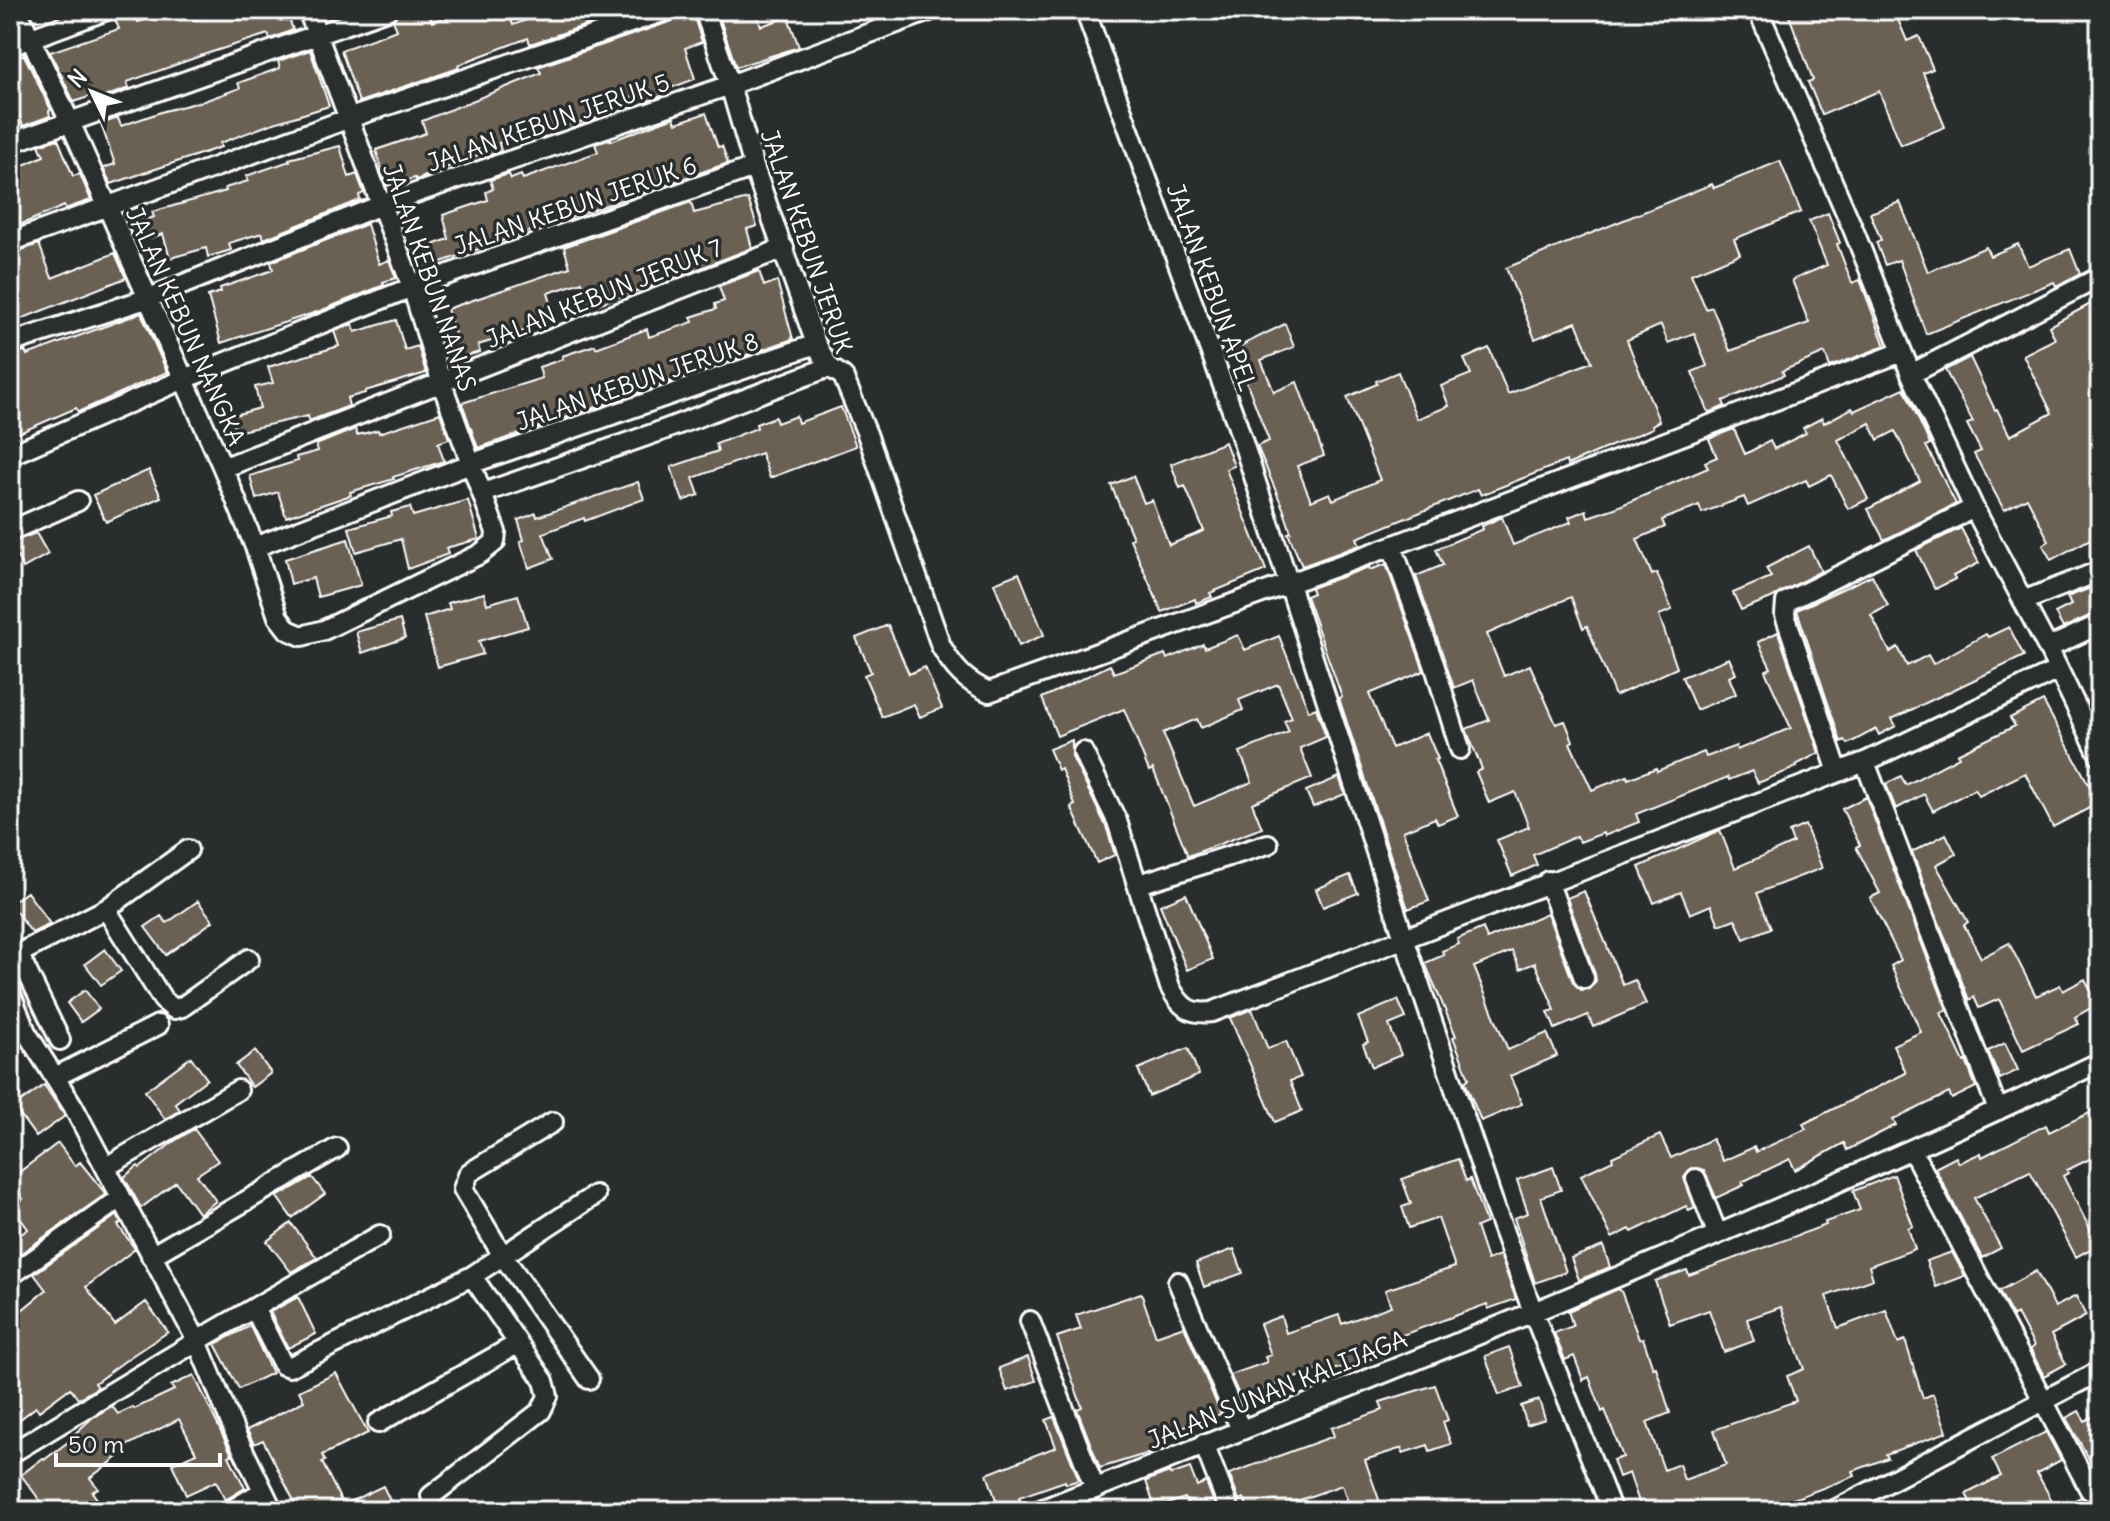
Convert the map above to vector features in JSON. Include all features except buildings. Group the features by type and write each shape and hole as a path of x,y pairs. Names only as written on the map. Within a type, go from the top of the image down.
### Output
{"street":[{"name":"JALAN KEBUN NANGKA","path":"17,10 223,468 255,547 278,617 288,630 302,636 324,630"},
{"path":"10,46 107,10"},
{"name":"JALAN KEBUN NANAS","path":"308,10 412,287 442,384 496,532 495,542 480,554 324,630"},
{"path":"10,143 387,10"},
{"path":"10,242 347,119 668,10"},
{"name":"JALAN KEBUN JERUK","path":"483,493 658,432 829,367 816,344 754,167 704,10"},
{"name":"JALAN KEBUN JERUK 5","path":"10,343 149,298 381,205 730,85 932,10"},
{"name":"JALAN KEBUN APEL","path":"1085,10 1236,421 1404,938 1533,1312 1612,1511"},
{"path":"1758,10 1853,229 1911,374 1974,508 2048,648 2100,756"},
{"name":"JALAN KEBUN JERUK 6","path":"10,455 184,379 412,287 754,167"},
{"name":"JALAN KEBUN JERUK 7","path":"223,468 784,248"},
{"path":"1911,374 2100,277"},
{"name":"JALAN KEBUN JERUK 8","path":"255,547 473,463 816,344"},
{"path":"829,367 843,376 867,434 941,646 953,668 970,683 989,692 1392,546 1902,352"},
{"path":"10,531 78,501"},
{"path":"1838,772 1785,615 1786,602 1974,508"},
{"path":"1392,546 1460,749"},
{"path":"2023,601 2100,571"},
{"path":"2048,648 2100,624"},
{"path":"1083,752 1117,821 1170,987 1179,1004 1200,1014 1865,762 2058,670"},
{"path":"1865,762 1998,1110"},
{"path":"1139,884 1268,844"},
{"path":"60,1040 15,956 106,909 188,850"},
{"path":"1548,881 1584,978"},
{"path":"106,909 163,1000 174,1009 182,1007 249,959"},
{"path":"10,992 26,1032 106,1167 197,1341 273,1511"},
{"path":"55,1077 158,1025"},
{"name":"JALAN SUNAN KALIJAGA","path":"1038,1511 1533,1312 1912,1150 2100,1062"},
{"path":"106,1167 238,1090"},
{"path":"553,1122 469,1173 463,1189 503,1256 589,1379"},
{"path":"151,1256 337,1148"},
{"path":"1912,1150 2090,1490"},
{"path":"1696,1179 1717,1233"},
{"path":"254,1308 283,1365 289,1367 472,1276 595,1195"},
{"path":"10,1276 121,1198"},
{"path":"10,1454 380,1235"},
{"path":"431,1496 541,1411 548,1396 544,1381 472,1276"},
{"path":"1178,1282 1241,1430"},
{"path":"1030,1321 1095,1489"},
{"path":"378,1423 517,1344"},
{"path":"1833,1511 2100,1371"},
{"path":"1204,1444 1230,1511"},
{"path":"230,1511 263,1491"}]}
